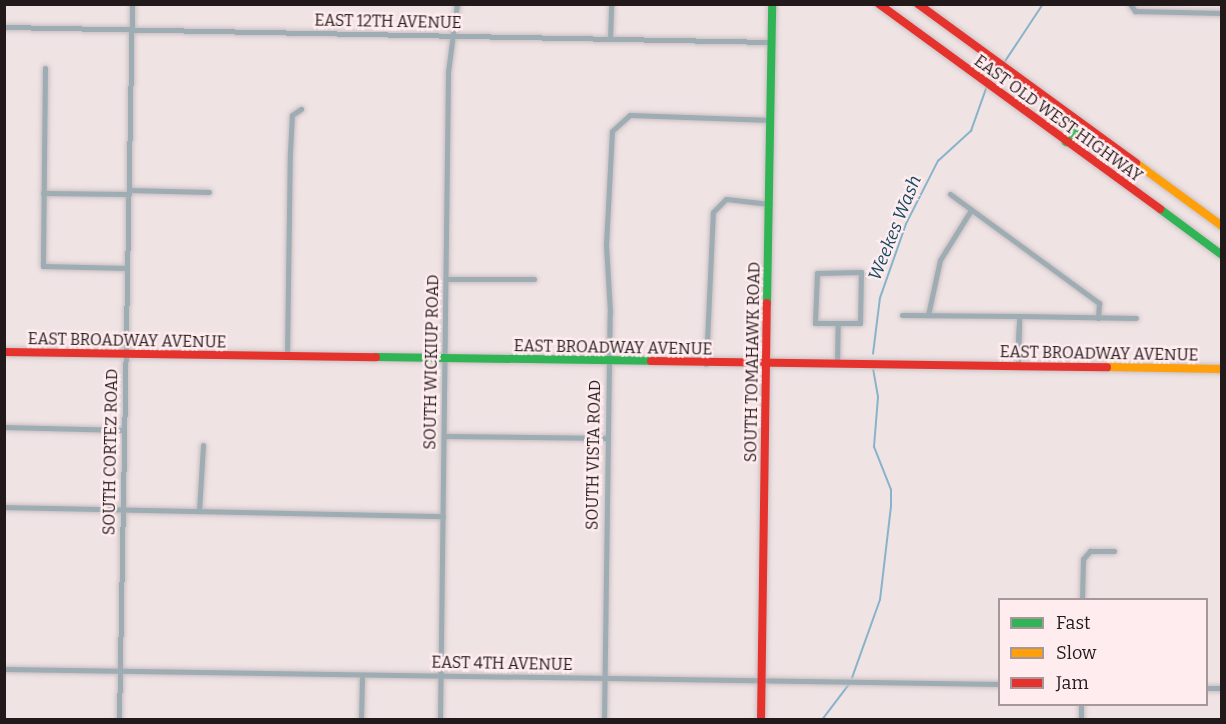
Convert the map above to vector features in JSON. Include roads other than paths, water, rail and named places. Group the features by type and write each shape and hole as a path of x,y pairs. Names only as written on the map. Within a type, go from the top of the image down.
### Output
{"main road":[{"name":"SOUTH TOMAHAWK ROAD","path":"761,720 772,4"},
{"name":"EAST OLD WEST HIGHWAY","path":"879,4 1221,255"},
{"name":"EAST OLD WEST HIGHWAY","path":"918,4 1221,226"},
{"path":"1066,142 1080,123"},
{"name":"EAST BROADWAY AVENUE","path":"4,352 706,364 1221,369"}],"street":[{"name":"SOUTH CORTEZ ROAD","path":"119,720 132,4"},
{"name":"SOUTH WICKIUP ROAD","path":"440,720 448,72 457,4"},
{"path":"610,39 611,4"},
{"path":"1131,7 1221,13"},
{"name":"EAST 12TH AVENUE","path":"4,27 772,42"},
{"path":"45,68 43,266 127,268"},
{"path":"287,356 292,116 301,109"},
{"name":"SOUTH VISTA ROAD","path":"604,720 610,362 606,245 612,131 618,122 630,115 771,120"},
{"path":"43,193 208,192"},
{"path":"950,194 1099,303 1098,318"},
{"path":"706,364 710,221 719,200 770,204"},
{"path":"928,315 940,260 970,210"},
{"path":"817,273 861,273 860,324 838,325 815,323 817,273"},
{"path":"446,279 534,279"},
{"path":"902,315 1136,318"},
{"path":"1018,366 1019,318"},
{"path":"837,364 838,325"},
{"path":"4,427 124,430"},
{"path":"445,436 608,438"},
{"path":"199,511 203,446"},
{"path":"4,507 443,516"},
{"path":"1082,598 1083,559 1090,550 1114,550"},
{"name":"EAST 4TH AVENUE","path":"4,669 998,684"},
{"path":"360,720 362,675"}],"waterway":[{"name":"Weekes Wash","path":"1004,63 1043,4"},
{"name":"Weekes Wash","path":"990,82 1000,69"},
{"name":"Weekes Wash","path":"873,354 880,298 906,224 938,161 971,131 987,86"},
{"name":"Weekes Wash","path":"852,678 880,600 891,507 891,490 874,447 878,397 873,370"},
{"name":"Weekes Wash","path":"822,720 850,683"}]}
